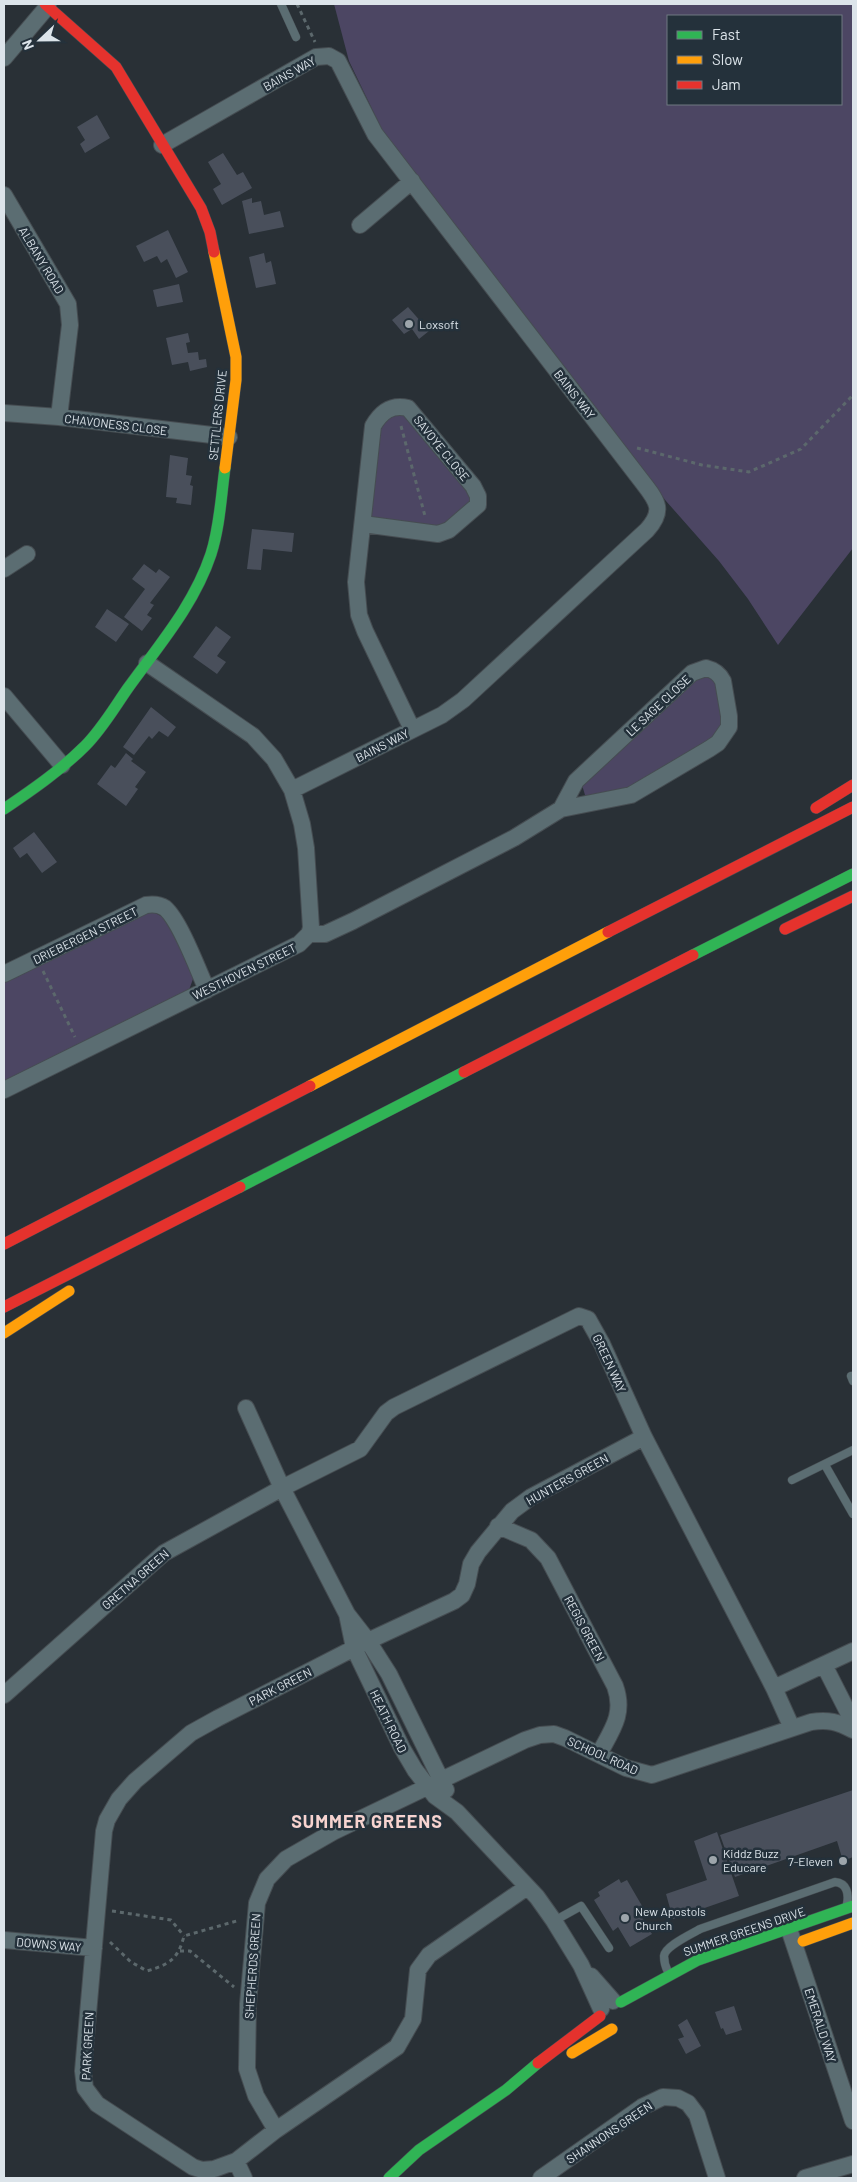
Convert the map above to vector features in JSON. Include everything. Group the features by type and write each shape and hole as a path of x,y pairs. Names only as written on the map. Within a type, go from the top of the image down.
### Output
{"main road":[{"name":"SETTLERS DRIVE","path":"4,809 62,765 90,740 147,663 195,592 209,564 217,531 236,380 236,357 210,232 201,208 116,67 47,5"},
{"path":"805,814 853,785"},
{"path":"4,1244 760,853 853,807"},
{"path":"760,853 763,845 774,834"},
{"path":"4,1307 853,874"},
{"path":"772,935 853,896"},
{"path":"653,977 668,981"},
{"path":"102,1270 210,1202"},
{"path":"4,1333 78,1286"},
{"name":"SUMMER GREENS DRIVE","path":"789,1940 849,1908"},
{"name":"SUMMER GREENS DRIVE","path":"506,2090 523,2074 612,2008 669,1974 698,1960 837,1929 853,1923"},
{"path":"648,2000 684,1981"},
{"name":"SUMMER GREENS DRIVE","path":"390,2178 424,2146 506,2090 618,2027 603,2024 612,2008"}],"street":[{"path":"4,58 47,5"},
{"name":"BAINS WAY","path":"162,145 303,64 322,56 334,58 342,65 375,134 615,445 652,494 657,504 658,513 653,523 463,700 442,715 292,790"},
{"path":"360,225 412,180"},
{"name":"ALBANY ROAD","path":"5,201 68,304 70,326 59,417"},
{"path":"397,407 382,413 374,426 356,582 359,615 365,631 412,729"},
{"name":"SAVOYE CLOSE","path":"363,524 430,534 449,530 476,508 479,501 473,486 413,412 408,408 397,407"},
{"name":"CHAVONESS CLOSE","path":"4,413 59,417 229,437"},
{"path":"4,569 27,554"},
{"name":"WESTHOVEN STREET","path":"4,1090 299,944 309,934 312,920 306,848 299,808 292,790 274,759 253,736 147,663"},
{"name":"LE SAGE CLOSE","path":"309,934 325,934 352,921 514,838 562,809 631,795 718,743 729,727 723,681 720,676 711,669 706,668 692,673 576,781 562,809"},
{"path":"4,696 62,765"},
{"name":"DRIEBERGEN STREET","path":"4,974 146,905 156,904 165,908 174,920 207,990"},
{"name":"GREEN WAY","path":"282,1488 360,1448 386,1413 394,1407 579,1316 588,1319 644,1437 774,1688 792,1728"},
{"name":"HEATH ROAD","path":"246,1408 282,1488 361,1644 402,1748 457,1812 537,1897 554,1921 580,1965 612,2008"},
{"name":"HUNTERS GREEN","path":"361,1644 454,1601 462,1595 468,1584 471,1564 498,1526 512,1511 531,1496 644,1437"},
{"name":"GRETNA GREEN","path":"4,1695 164,1553 282,1488"},
{"name":"REGIS GREEN","path":"498,1526 531,1540 548,1558 615,1686 619,1697 617,1722 599,1754"},
{"name":"HEATH ROAD","path":"361,1644 389,1674 434,1784"},
{"name":"PARK GREEN","path":"361,1644 191,1733 135,1781 119,1799 107,1820 104,1831 83,2071 86,2088 97,2104 193,2167 202,2170 214,2169 236,2161 276,2130 397,2047 413,2019 418,1970 422,1962 429,1955 527,1887"},
{"path":"774,1688 853,1651"},
{"path":"824,1665 853,1722"},
{"name":"SCHOOL ROAD","path":"434,1784 525,1740 540,1735 554,1734 626,1768 652,1775 792,1728 824,1720 838,1722 853,1730"},
{"name":"SHEPHERDS GREEN","path":"276,2130 256,2096 248,2069 249,1993 255,1919 257,1903 267,1879 286,1859 333,1832 434,1784"},
{"name":"DOWNS WAY","path":"4,1940 94,1948"},
{"name":"EMERALD WAY","path":"789,1940 853,2121"},
{"name":"SHANNONS GREEN","path":"541,2178 642,2107 663,2098 678,2098 688,2103 696,2115 717,2178"},
{"path":"236,2161 244,2178"},
{"path":"804,2178 853,2164"}],"lane":[{"path":"281,4 296,36"},
{"path":"792,1480 853,1450"},
{"path":"825,1465 853,1514"},
{"path":"673,1986 664,1956 680,1940 700,1929 835,1882 844,1885 847,1891 849,1908 837,1929"},
{"path":"554,1921 578,1906 582,1906 609,1948"}],"path":[{"path":"297,4 322,56"},
{"path":"615,445 641,449 702,465 749,472 801,449 853,395"},
{"path":"397,407 430,534"},
{"path":"37,958 82,1051"},
{"path":"98,1909 171,1920 184,1936"},
{"path":"184,1936 244,1919 255,1919"},
{"path":"96,1931 131,1962 147,1971 166,1965 180,1951 184,1936"},
{"path":"180,1951 190,1951 242,1993 249,1993"}],"shaded area":[{"path":"334,4 853,4 853,548 778,645 748,599 719,561 666,501 385,136 349,61"},
{"path":"404,413 469,492 469,504 442,528 371,518 379,429 387,416"},
{"path":"702,676 708,677 716,683 724,719 718,736 630,788 588,797 585,795 582,785 692,681"},
{"path":"153,912 167,921 192,973 193,979 189,990 4,1082 4,982 147,913"}],"building":[{"path":"97,115 110,138 85,153 80,144 85,140 77,127"},
{"path":"223,153 237,175 243,172 252,188 222,205 213,189 221,184 208,162"},
{"path":"252,198 252,203 261,201 264,215 280,211 284,227 249,234 242,201"},
{"path":"168,230 188,272 176,278 167,259 161,263 157,256 144,262 136,246"},
{"path":"264,253 266,263 271,261 276,284 256,288 249,257"},
{"path":"179,284 183,302 157,307 153,290"},
{"name":"Loxsoft","path":"408,307 429,331 419,339 412,329 404,334 392,320"},
{"path":"188,333 190,342 186,343 188,353 198,352 199,360 206,359 207,367 190,371 188,362 172,365 166,338"},
{"path":"170,455 188,458 186,475 192,476 190,485 193,486 191,505 176,503 177,498 166,497"},
{"path":"252,529 294,533 292,552 263,549 261,570 247,569"},
{"path":"144,564 156,573 159,569 170,577 150,603 154,605 147,615 152,618 142,631 124,617 145,589 132,579"},
{"path":"107,609 129,624 116,642 95,627"},
{"path":"216,626 231,637 217,656 226,662 217,674 193,657"},
{"path":"151,707 176,727 168,737 159,731 152,739 149,736 134,755 123,747"},
{"path":"126,753 133,759 131,761 146,772 135,787 138,789 126,806 97,784 111,765 115,768"},
{"path":"34,832 57,862 42,873 27,853 20,858 13,848"},
{"path":"853,1790 853,1857 843,1861 837,1841 735,1877 720,1835"},
{"name":"Kiddz Buzz Educare","path":"717,1832 739,1896 673,1919 666,1894 707,1880 694,1841"},
{"path":"619,1879 621,1883 627,1880 645,1911 640,1914 652,1934 630,1947 618,1927 613,1931 594,1900 600,1896 598,1892"},
{"path":"734,2006 742,2030 726,2035 723,2028 721,2029 715,2012"},
{"path":"687,2019 701,2046 686,2054 678,2039 684,2037 678,2025"}],"traffic: fast":[{"path":"4,809 36,787 76,755 91,739 175,624 204,573 211,554 218,522 225,468"},
{"path":"693,955 853,874"},
{"path":"240,1187 464,1072"},
{"path":"621,2002 698,1960 853,1906"},
{"path":"389,2178 419,2150 506,2090 538,2063"}],"traffic: slow":[{"path":"214,252 236,357 236,380 225,468"},
{"path":"310,1086 608,932"},
{"path":"4,1333 69,1291"},
{"path":"803,1941 853,1923"},
{"path":"572,2053 612,2029"}],"traffic: jam":[{"path":"45,4 116,67 201,208 210,232 214,252"},
{"path":"816,808 853,785"},
{"path":"608,932 853,807"},
{"path":"785,929 853,896"},
{"path":"464,1072 693,955"},
{"path":"4,1244 310,1086"},
{"path":"4,1307 240,1187"},
{"path":"538,2063 600,2016"}],"place":[{"name":"Loxsoft","path":"409,324"},
{"name":"Kiddz Buzz Educare","path":"713,1860"},
{"name":"7-Eleven","path":"843,1861"},
{"name":"New Apostols Church","path":"625,1918"}],"district":[{"name":"SUMMER GREENS","path":"367,1821"}]}
